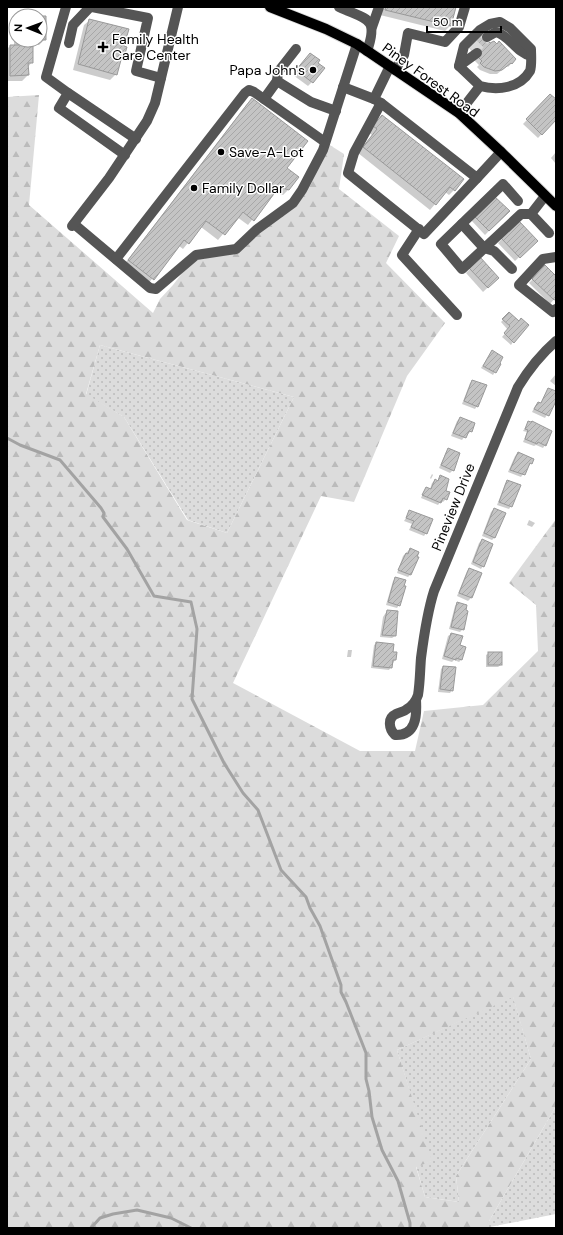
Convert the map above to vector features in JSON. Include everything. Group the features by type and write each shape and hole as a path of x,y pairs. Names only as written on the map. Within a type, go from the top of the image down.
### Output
{"main road":[{"name":"Piney Forest Road","path":"270,7 326,28 358,44 459,113 502,152 556,206"}],"street":[{"path":"66,7 46,76 68,93 136,139"},
{"path":"69,43 73,25 91,7 148,18 136,71 162,78"},
{"path":"178,7 156,103 136,139 73,225 150,288 156,289 196,255 236,249 256,230 293,203 302,190 323,150 358,44"},
{"path":"339,7 369,21 372,27"},
{"path":"367,51 371,38 372,27 379,7"},
{"path":"465,7 459,27 445,42 408,34 404,55 393,68 377,101 354,153 348,173 424,234 502,152"},
{"path":"500,22 510,28 531,49 530,69 523,78 513,86 491,89 480,86 459,66 464,46 480,30 490,24 500,22"},
{"path":"499,27 506,30 530,56 524,54 503,34 496,32 487,37 492,28 499,27"},
{"path":"264,99 277,81 278,72 296,49"},
{"path":"459,66 473,50"},
{"path":"277,81 311,102 336,110"},
{"path":"459,113 480,86"},
{"path":"343,87 377,101 477,178"},
{"path":"116,259 249,90 325,142"},
{"path":"68,93 59,108 125,154"},
{"path":"518,201 503,184 441,244 462,269 521,214 530,214 548,233"},
{"path":"530,214 545,196"},
{"path":"462,224 484,248 494,251 512,269"},
{"path":"419,229 402,255 457,315"},
{"path":"556,257 543,259 519,285 553,312 556,309"},
{"name":"Pineview Drive","path":"416,700 418,694 425,625 434,591 518,387 541,354 556,340"}],"green space":[{"path":"39,95 29,205 153,313 160,299 196,255 236,249 293,203 325,142 344,154 339,189 399,236 386,263 445,323 407,376 354,502 321,496 233,683 360,751 415,751 424,711 483,705 538,651 536,605 509,583 556,519 556,1106 485,1228 7,1228 7,97","holes":["100,345 294,397 227,533 187,520 124,417 86,394","513,997 531,1059 456,1176 459,1202 425,1197 416,1167 432,1161 397,1050"]},
{"path":"100,345 294,397 227,533 188,520 124,417 86,395"},
{"path":"513,996 531,1059 456,1176 459,1202 425,1197 416,1166 431,1161 397,1050"},
{"path":"556,1106 556,1214 485,1228"}],"building":[{"path":"386,7 456,7 451,26 385,10"},
{"path":"89,19 129,29 124,46 127,47 124,57 122,56 117,75 78,64"},
{"path":"480,33 490,43 494,41 497,44 499,41 516,59 512,64 511,63 502,70 495,71 484,67 480,63 482,61 477,56 481,52 471,42"},
{"path":"10,48 33,48 33,63 28,63 29,75 10,76"},
{"path":"310,53 320,60 318,63 325,68 313,83 296,70"},
{"path":"550,94 556,99 556,120 542,135 526,119"},
{"path":"252,98 308,141 287,168 299,177 289,190 279,187 254,221 243,212 225,235 206,221 189,244 184,240 154,280 128,260"},
{"path":"382,115 464,179 455,191 450,187 436,205 363,147 377,129 373,126"},
{"path":"494,196 510,211 489,231 474,216"},
{"path":"519,221 538,241 520,258 501,238"},
{"path":"480,257 499,278 488,288 469,268"},
{"path":"545,265 556,276 556,299 554,300 532,279"},
{"path":"509,312 519,321 521,318 529,325 514,343 504,333 510,326 502,319"},
{"path":"492,350 503,357 496,373 483,366"},
{"path":"472,380 487,385 478,407 464,401"},
{"path":"548,388 556,391 556,401 549,416 534,409 538,402 541,403"},
{"path":"460,417 475,423 472,432 469,431 466,438 453,433"},
{"path":"528,421 532,421 552,431 546,446 538,442 537,444 525,439 528,430 525,429"},
{"path":"448,448 460,453 454,471 441,465"},
{"path":"518,452 534,459 532,464 530,463 525,475 510,470"},
{"path":"440,475 449,479 446,491 450,492 447,500 443,498 441,503 422,495 426,487 431,489 435,479 438,481"},
{"path":"507,480 521,485 512,507 499,502"},
{"path":"494,508 506,513 495,538 484,533"},
{"path":"409,510 433,519 427,534 411,527 414,521 406,518"},
{"path":"482,539 493,544 484,567 473,562"},
{"path":"410,548 419,552 417,557 419,557 411,575 398,570"},
{"path":"469,568 482,573 472,598 459,593"},
{"path":"395,577 406,580 404,586 406,586 400,606 388,602"},
{"path":"457,602 467,605 466,610 468,611 464,630 451,627"},
{"path":"387,610 398,611 396,636 382,635"},
{"path":"451,633 463,636 460,645 466,647 462,660 456,658 456,660 444,656"},
{"path":"376,642 394,644 393,652 397,652 396,660 393,660 392,668 373,666"},
{"path":"488,652 502,652 502,665 488,665"},
{"path":"443,666 456,667 453,691 440,689"}],"waterway":[{"path":"7,438 20,445 60,460 101,508 104,513 103,517 127,549 154,596 191,602 197,629 192,699 224,763 243,793 258,810 281,870 306,897 320,926 341,985 341,992 366,1053 366,1079 372,1117 382,1150 398,1181 410,1223 410,1228"},
{"path":"91,1228 100,1218 137,1210 171,1218 191,1228"}],"tunnel":[{"path":"473,51 487,37"}],"place":[{"name":"Family Health Care Center","path":"103,47"},
{"name":"Papa John's","path":"313,70"},
{"name":"Save-A-Lot","path":"221,152"},
{"name":"Family Dollar","path":"194,188"}]}
